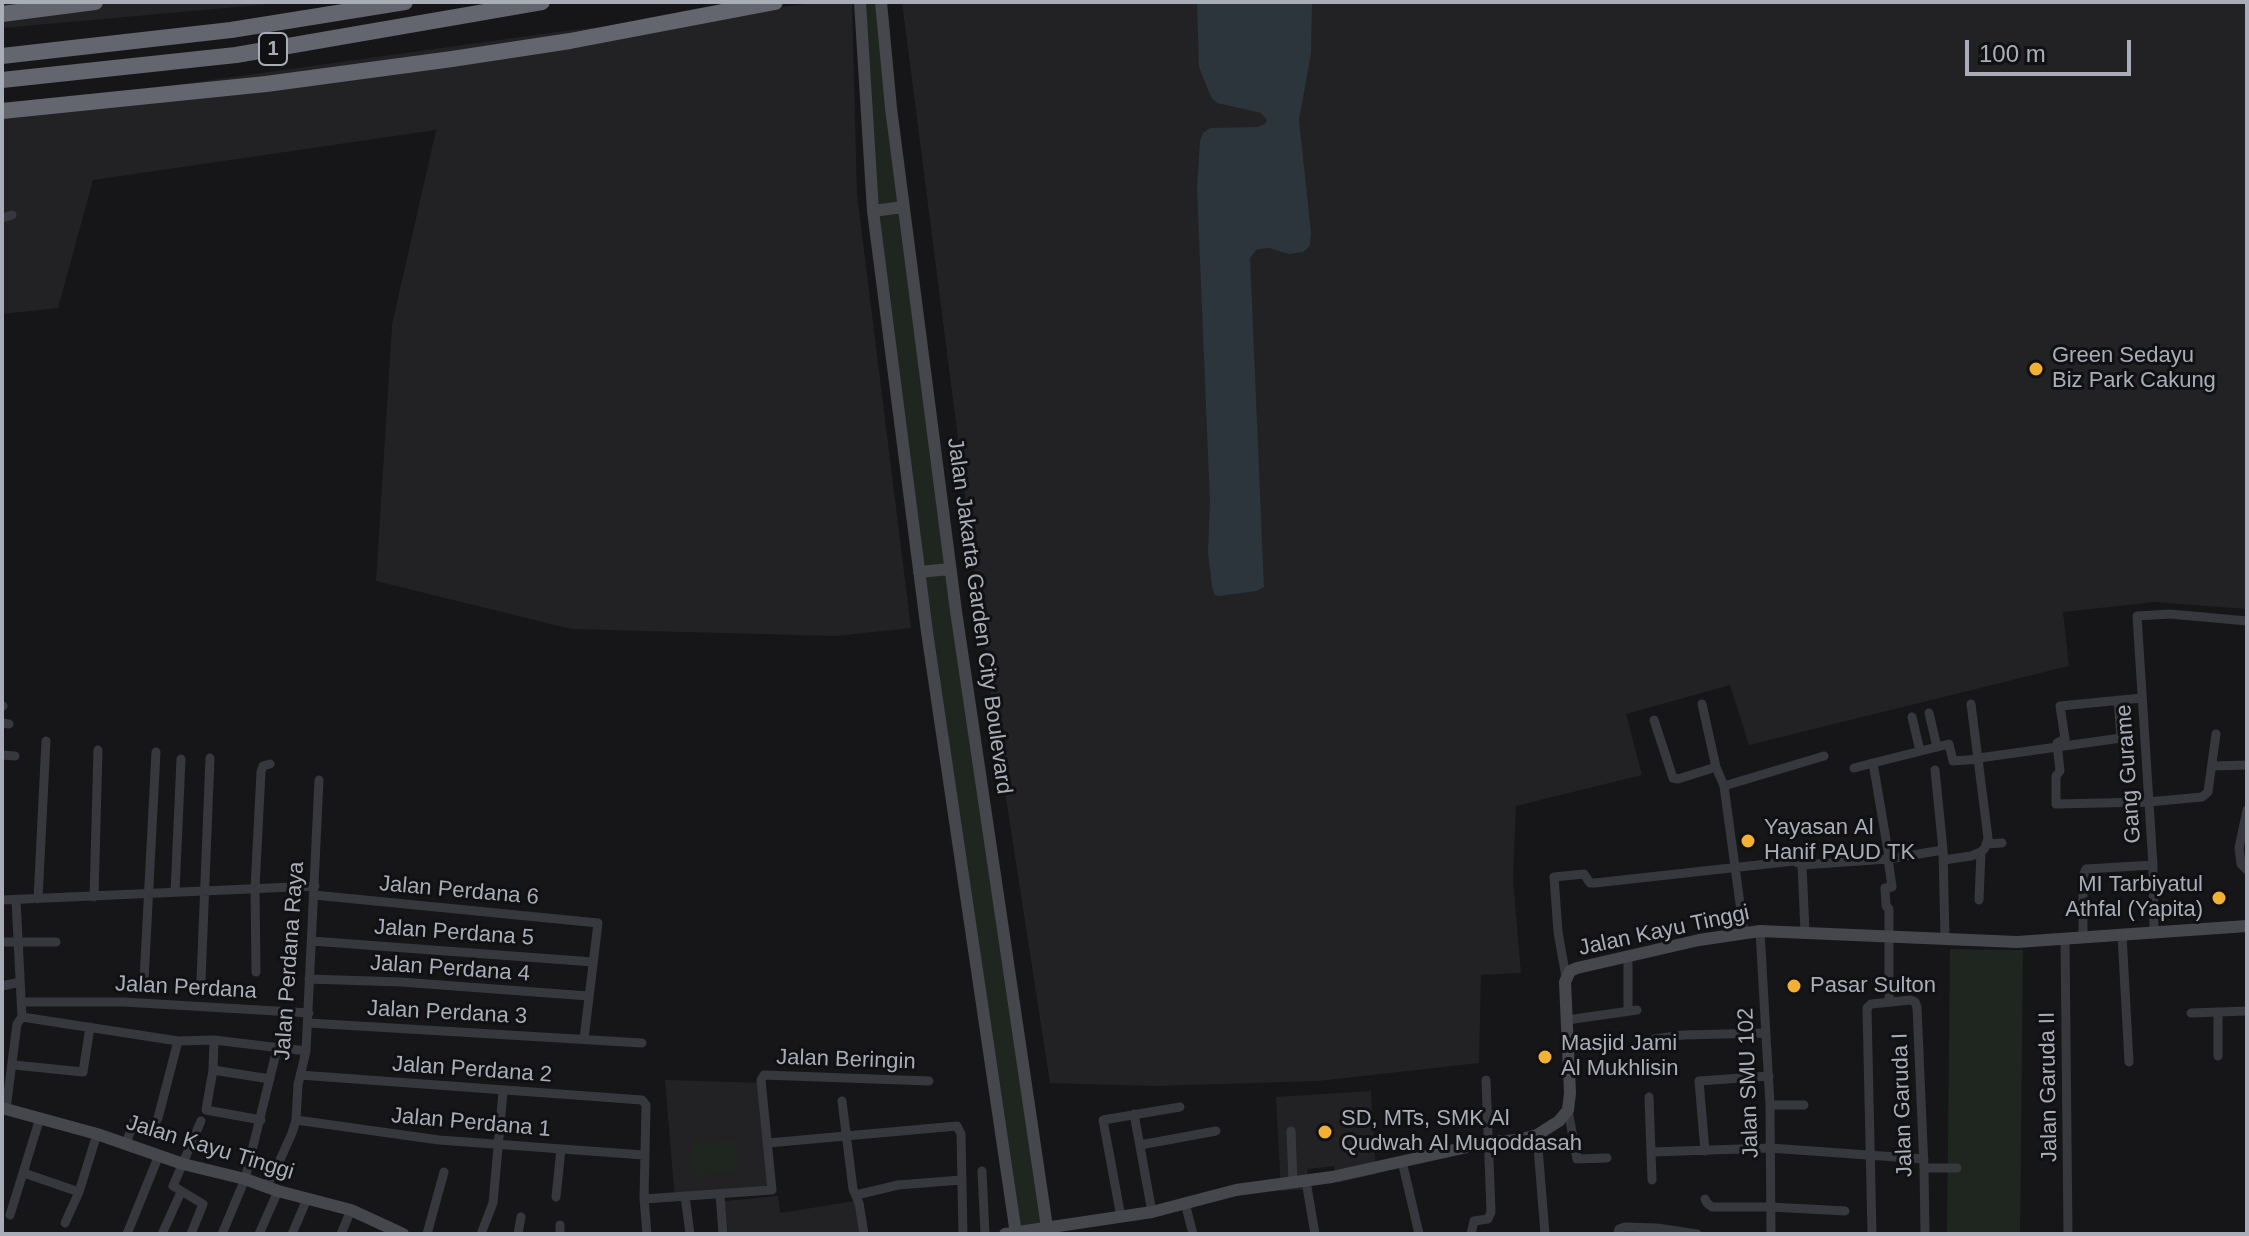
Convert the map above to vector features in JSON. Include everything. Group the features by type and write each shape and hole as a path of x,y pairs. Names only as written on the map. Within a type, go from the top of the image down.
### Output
{"highway":[{"path":"4,15 95,2"},
{"name":"1","path":"2,56 231,30 405,2"},
{"name":"1","path":"2,80 236,55 542,2"},
{"path":"2,111 266,84 452,59 570,41 775,2"}],"street":[{"path":"860,2 873,211 919,572 1016,1234"},
{"name":"Jalan Jakarta Garden City Boulevard","path":"881,2 903,207 950,569 1048,1234"},
{"path":"873,211 903,207"},
{"path":"919,572 950,569"},
{"name":"Gang Gurame","path":"2154,933 2153,865 2137,618 2139,615 2170,614 2247,621"},
{"path":"2142,698 2060,706 2065,739 2057,743 2060,771 2056,776 2056,804 2148,802 2202,797 2208,792 2216,734"},
{"path":"1854,768 1949,744 1953,765 1980,758 2121,738 2118,700"},
{"path":"1702,704 1716,767 1724,786 1744,933"},
{"path":"1971,704 1988,834 1979,900"},
{"path":"1929,713 1937,747"},
{"path":"1912,717 1920,751"},
{"path":"1654,720 1674,778 1716,767"},
{"path":"38,899 46,741"},
{"path":"94,897 98,750"},
{"path":"144,980 156,752"},
{"path":"2,755 15,756"},
{"path":"1724,786 1824,756"},
{"path":"201,980 210,758"},
{"path":"175,892 181,759"},
{"name":"Jalan Garuda I","path":"1873,763 1892,887 1885,888 1889,909 1889,1002"},
{"path":"256,972 255,888 261,772 263,766 270,764"},
{"path":"2213,766 2246,765 2247,774"},
{"path":"1935,770 1944,855 1945,939"},
{"name":"Jalan Perdana Raya","path":"259,1234 276,1169 296,1120 300,1075 306,1051 319,780"},
{"path":"2247,810 2239,848 2241,864 2247,870"},
{"path":"1566,977 1558,932 1553,879 1556,876 1584,874 1590,883 1595,883 1794,861 1802,865 1944,855 1971,856 2002,843"},
{"path":"1802,865 1805,931"},
{"path":"2083,938 2083,876 2086,869 2153,865"},
{"name":"Jalan Perdana 6","path":"2,900 255,888 314,891 599,924 593,962"},
{"path":"4,1109 14,1065 17,1024 22,1017 16,900"},
{"name":"Jalan Kayu Tinggi","path":"1568,1110 1566,977 1577,968 1699,940 1760,931 2017,942 2247,926"},
{"name":"Jalan SMU 102","path":"1760,931 1769,1076 1771,1234"},
{"path":"2122,935 2129,1062"},
{"name":"Jalan Garuda II","path":"2065,939 2068,1234"},
{"name":"Jalan Perdana 5","path":"312,941 593,962"},
{"path":"2,942 56,942"},
{"path":"1567,1020 1633,1010 1628,958"},
{"path":"584,1039 593,962"},
{"name":"Jalan Perdana 4","path":"309,979 401,982 588,996"},
{"path":"2,986 20,982"},
{"name":"Jalan Garuda I","path":"1872,1234 1867,1008 1871,1004 1911,1000 1916,1004 1925,1234"},
{"name":"Jalan Perdana","path":"21,1002 124,1002 309,1018"},
{"path":"2191,1013 2247,1011"},
{"path":"2218,1012 2218,1056"},
{"path":"22,1017 178,1041 214,1040 306,1051"},
{"name":"Jalan Perdana 3","path":"309,1018 642,1043"},
{"path":"14,1065 83,1072 90,1027"},
{"path":"1654,1039 1765,1033"},
{"path":"214,1040 213,1070 206,1110 261,1120"},
{"path":"126,1144 134,1121 153,1126 158,1118 178,1041"},
{"path":"222,1234 245,1179 277,1049"},
{"path":"213,1070 270,1079"},
{"name":"Jalan Beringin","path":"768,1143 762,1077 767,1074 929,1081"},
{"name":"Jalan Perdana 2","path":"300,1075 642,1100 646,1105 644,1155"},
{"path":"1705,1151 1699,1081 1769,1076"},
{"path":"1471,1234 1474,1221 1488,1219 1491,1215 1486,1080"},
{"path":"481,1234 493,1203 503,1092"},
{"path":"1649,1097 1652,1180"},
{"path":"842,1101 845,1134 864,1234"},
{"path":"1770,1105 1804,1105"},
{"path":"1121,1217 1102,1123 1106,1119 1180,1107"},
{"name":"Jalan Kayu Tinggi","path":"4,1109 97,1134 183,1164 351,1210 402,1234"},
{"path":"1005,1234 1152,1212 1236,1190 1299,1181 1490,1142 1519,1140 1537,1135 1559,1121 1568,1110"},
{"path":"1568,1110 1577,1159 1607,1158"},
{"path":"1134,1114 1152,1212"},
{"path":"10,1215 40,1118"},
{"name":"Jalan Perdana 1","path":"296,1120 439,1140 644,1155"},
{"path":"191,1234 203,1205 173,1186 201,1121"},
{"path":"644,1199 772,1190 768,1143 957,1126 961,1134 963,1234"},
{"path":"1140,1145 1216,1131"},
{"path":"1291,1131 1299,1181 1315,1234"},
{"path":"65,1223 79,1192 97,1134"},
{"path":"1537,1135 1545,1234"},
{"path":"1652,1152 1770,1148 1870,1153 1957,1168"},
{"path":"556,1197 561,1149"},
{"path":"127,1234 159,1155"},
{"path":"644,1155 647,1234"},
{"path":"1402,1161 1419,1234"},
{"path":"982,1171 985,1234"},
{"path":"427,1234 444,1172"},
{"path":"24,1173 79,1192"},
{"path":"856,1195 898,1185 961,1180"},
{"path":"162,1234 181,1192"},
{"path":"720,1194 723,1234"},
{"path":"685,1196 690,1234"},
{"path":"292,1234 307,1199"},
{"path":"1705,1199 1712,1207 1845,1211"},
{"path":"1185,1203 1193,1234"},
{"path":"341,1234 351,1210"},
{"path":"518,1234 521,1217"},
{"path":"1618,1234 1619,1229 1625,1227 1697,1234"}],"shaded area":[{"path":"2,2 293,2 2,28"},
{"path":"824,2 852,2 857,194 911,628 836,636 571,629 376,581 392,325 436,130 93,180 58,308 2,314 2,109 564,31"},
{"path":"860,2 882,2 903,207 1047,1224 1016,1229 873,211"},
{"path":"902,2 2247,2 2247,609 2155,602 2063,612 2069,666 1749,745 1730,685 1626,714 1642,775 1516,806 1513,879 1521,973 1481,975 1479,1063 1318,1081 1153,1086 1050,1083 995,727"},
{"path":"1197,2 1312,2 1311,53 1299,120 1310,246 1303,252 1289,254 1269,248 1260,249 1250,258 1264,587 1219,596 1215,595 1212,587 1208,552 1210,502 1197,188 1200,141 1203,133 1210,128 1257,127 1267,120 1261,113 1217,103 1211,97 1199,67"},
{"path":"1950,949 2023,950 2020,1234 1947,1234"},
{"path":"665,1080 765,1083 776,1192 675,1201"},
{"name":"SD, MTs, SMK Al Qudwah Al Muqoddasah","path":"1371,1091 1376,1174 1337,1183 1334,1166 1307,1169 1309,1189 1281,1191 1276,1097"},
{"path":"735,1140 738,1173 694,1176 691,1144"},
{"path":"778,1196 780,1213 861,1200 867,1234 728,1234 725,1201"}],"place":[{"name":"Green Sedayu Biz Park Cakung","path":"2036,369"},
{"name":"Yayasan Al Hanif PAUD TK","path":"1748,841"},
{"name":"MI Tarbiyatul Athfal (Yapita)","path":"2219,898"},
{"name":"Pasar Sulton","path":"1794,986"},
{"name":"Masjid Jami Al Mukhlisin","path":"1545,1057"},
{"name":"SD, MTs, SMK Al Qudwah Al Muqoddasah","path":"1325,1132"}]}
